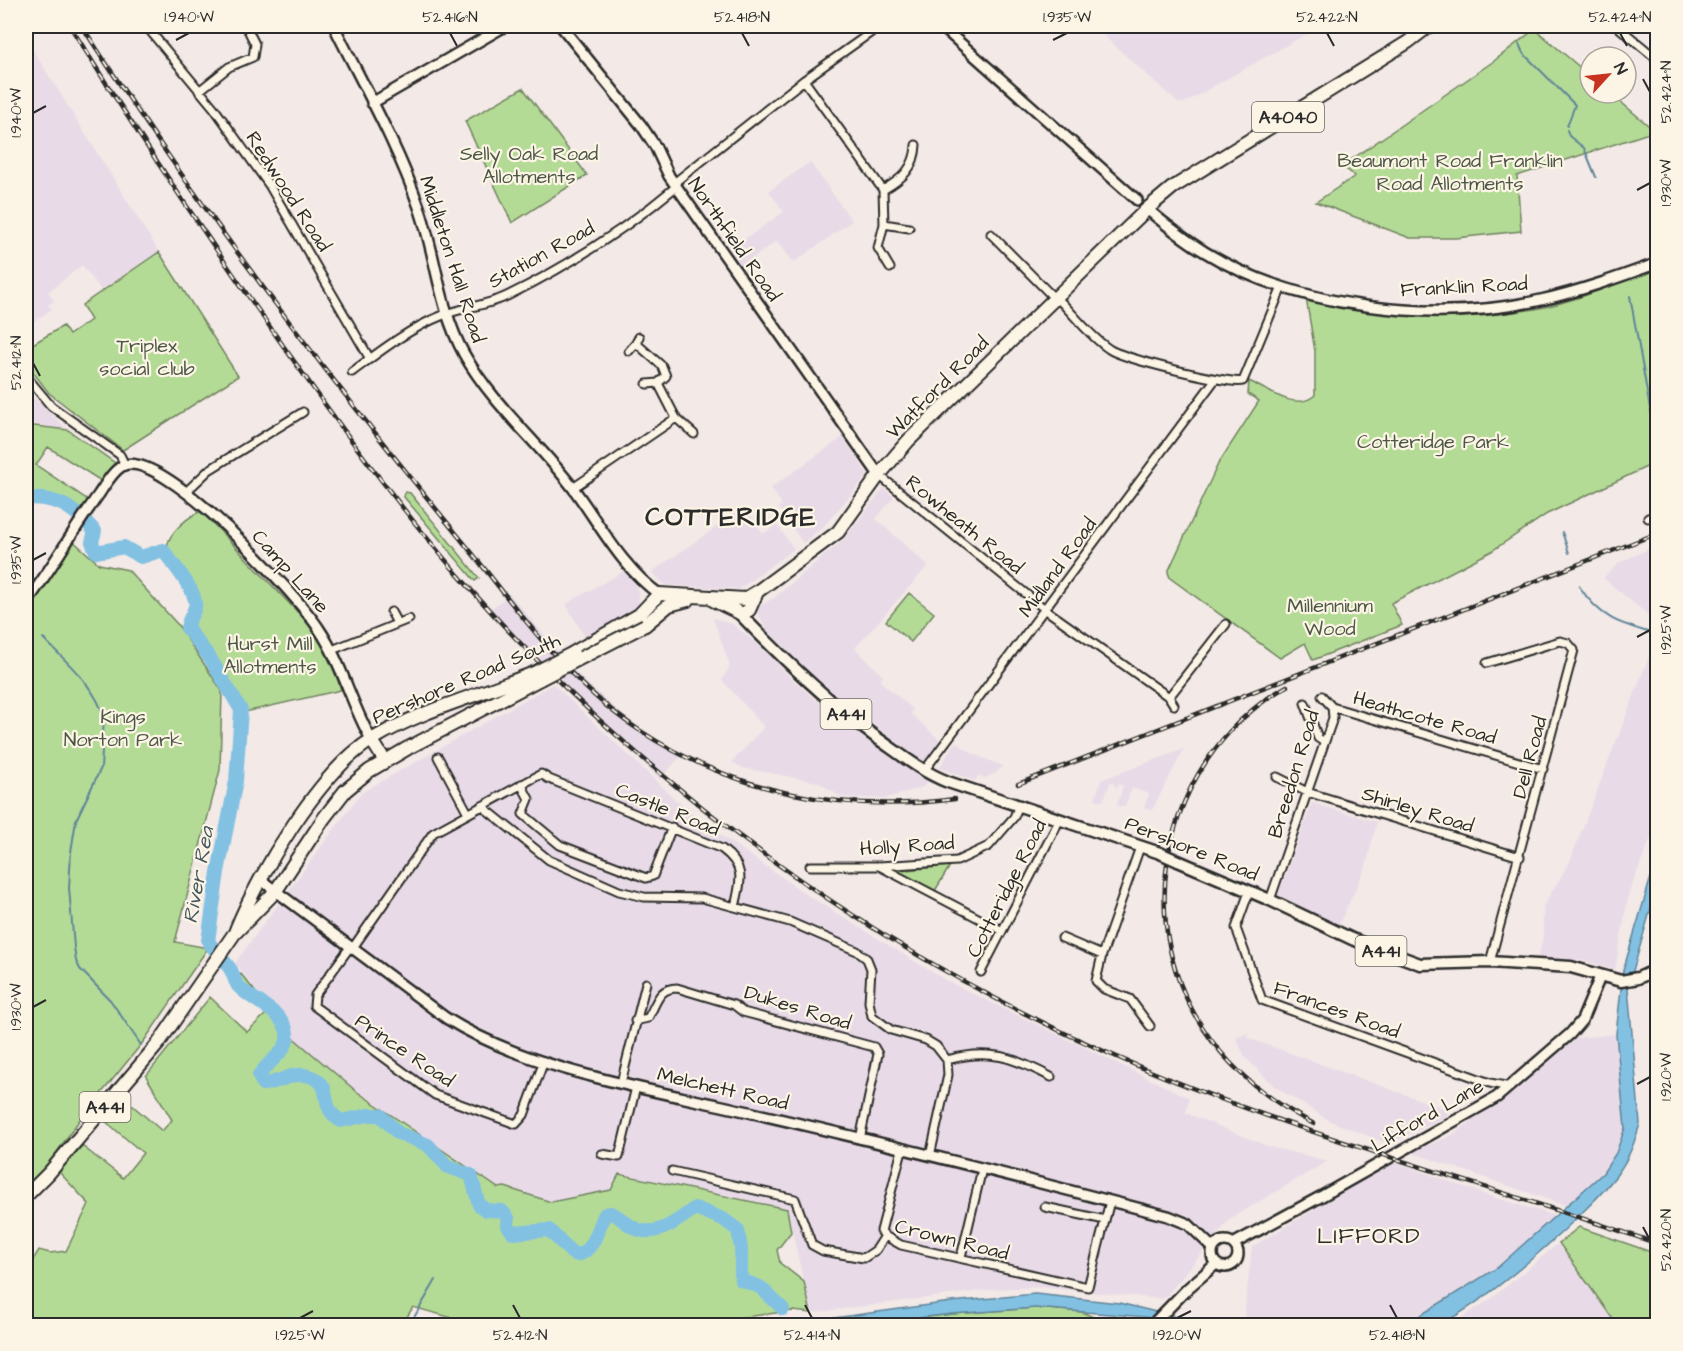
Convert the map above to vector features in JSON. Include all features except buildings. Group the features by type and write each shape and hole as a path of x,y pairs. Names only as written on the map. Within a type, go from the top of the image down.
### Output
{"highway":[{"name":"A4040","path":"1147,209 1172,188 1408,42 1429,26"},
{"name":"Watford Road","path":"743,607 758,591 838,532 908,441 1147,209"},
{"name":"A441","path":"663,600 710,598 743,607"},
{"name":"Pershore Road South","path":"26,1196 49,1173 158,1044 234,934 250,896 322,785 371,739 448,704 554,669 559,670 645,625 663,600"},
{"name":"Pershore Road South","path":"234,934 275,892 324,818 345,791 385,761 663,600"},
{"path":"371,739 385,761"}],"main road":[{"name":"Pershore Road","path":"743,607 756,631 827,698 924,771 948,782 1160,853 1397,958 1420,964 1490,962 1571,967 1605,978 1635,979 1658,969"}],"street":[{"name":"Redwood Road","path":"146,26 199,91 269,185 370,359"},
{"path":"199,91 229,67 253,57 255,44 246,26"},
{"name":"Middleton Hall Road","path":"334,26 419,207 448,314 465,356 490,391 573,488 634,571 663,600"},
{"path":"372,103 505,26"},
{"name":"Northfield Road","path":"561,26 641,124 675,185 879,476"},
{"name":"Station Road","path":"352,372 428,322 505,297 637,219 675,185 804,80 880,26"},
{"path":"941,26 1137,200"},
{"path":"1617,26 1658,60"},
{"path":"804,80 883,190 884,224 879,248 890,268"},
{"path":"883,190 899,181 910,168 916,145"},
{"name":"Franklin Road","path":"1147,209 1206,253 1282,287 1330,300 1412,311 1475,308 1540,300 1596,285 1658,263"},
{"path":"884,224 909,228"},
{"path":"991,234 1110,350 1214,381 1236,383 1243,381 1282,287"},
{"path":"628,351 637,340 662,366 666,376 657,383 646,384"},
{"path":"26,376 44,399 121,455 125,465 115,472 75,527 26,603"},
{"name":"Midland Road","path":"924,771 1046,610 1214,381"},
{"path":"657,383 676,418 694,434"},
{"path":"187,491 209,470 303,412"},
{"path":"573,488 676,418"},
{"name":"Camp Lane","path":"125,465 138,465 187,491 269,570 308,614 332,650 371,739"},
{"name":"Rowheath Road","path":"879,476 1046,610 1169,697 1174,705"},
{"path":"1648,518 1658,514"},
{"path":"391,612 397,624"},
{"path":"332,650 409,619"},
{"path":"1169,697 1226,624"},
{"name":"Dell Road","path":"1487,663 1560,641 1572,646 1574,655 1490,962"},
{"name":"Breedon Road","path":"1270,900 1333,718 1332,708 1322,696"},
{"path":"1305,703 1318,738 1324,742"},
{"name":"Heathcote Road","path":"1332,708 1543,769"},
{"path":"438,757 468,813"},
{"name":"Castle Road","path":"521,784 541,774 722,849 737,862 741,881 735,907"},
{"name":"Shirley Road","path":"1277,777 1306,792 1520,857"},
{"path":"351,948 431,835 521,784 529,799 523,814 560,845 646,878 652,876 672,827"},
{"name":"Holly Road","path":"810,866 879,866 965,858 989,846 1010,822 1019,805"},
{"path":"482,806 549,860 619,891 644,897 702,898 790,922 857,951 867,959 871,969 869,1002 872,1016 891,1030 926,1040 936,1046 947,1060 948,1076 930,1156"},
{"name":"Cotteridge Road","path":"981,972 1060,819"},
{"path":"1140,847 1096,976 1098,984 1130,999 1150,1026"},
{"path":"879,866 1001,930"},
{"name":"Melchett Road","path":"261,880 469,1033 512,1052 636,1087 930,1156 1181,1220 1196,1230 1213,1248"},
{"name":"Frances Road","path":"1249,892 1236,928 1262,1000 1490,1083 1510,1086"},
{"path":"1062,938 1102,955"},
{"name":"Prince Road","path":"351,948 315,995 314,1006 435,1095 516,1124 524,1115 544,1061"},
{"name":"Lifford Lane","path":"1213,1248 1222,1241 1233,1244 1475,1110 1510,1086 1562,1043 1582,1020 1605,978"},
{"path":"621,1083 646,982"},
{"name":"Dukes Road","path":"635,1021 648,1018 660,993 668,988 678,988 734,1005 743,1012 874,1047 878,1054 860,1139"},
{"path":"947,1060 977,1053 991,1054 1021,1061 1051,1077"},
{"path":"603,1154 619,1157 636,1087"},
{"path":"885,1236 882,1231 902,1150"},
{"path":"961,1257 982,1169"},
{"name":"Crown Road","path":"672,1171 795,1200 812,1245 823,1251 864,1258 876,1250 885,1236 901,1245 1088,1287 1105,1220"},
{"path":"1045,1207 1105,1220 1110,1201"},
{"path":"1213,1248 1212,1256 1216,1264 1228,1267 1235,1263 1238,1251 1233,1244"},
{"path":"1151,1326 1216,1264"}],"shaded area":[{"path":"1093,26 1321,26 1184,103 1178,103"},
{"path":"26,39 159,252 101,290 82,265 48,292 54,301 48,305 52,309 26,327"},
{"path":"810,162 852,221 793,263 777,241 740,267 729,250 784,212 769,191"},
{"path":"26,389 29,393 68,430 26,423"},
{"path":"843,437 868,475 822,528 803,543 778,507 782,505 771,488"},
{"path":"884,488 894,497 876,519 928,566 855,648 883,676 880,681 913,709 911,714 942,742 926,766 839,698 802,665 769,633 755,609 775,597 843,540"},
{"path":"745,507 763,534 777,525 794,549 739,589 665,585 652,572"},
{"path":"1657,545 1657,622 1603,578 1619,563"},
{"path":"626,570 638,591 639,608 586,639 566,604"},
{"path":"510,594 578,675 620,713 651,736 683,754 660,779 532,658 488,611"},
{"path":"713,618 732,624 761,646 791,678 826,709 929,780 923,787 884,799 841,797 818,782 743,768 732,762 764,727 722,680 730,666"},
{"path":"1657,628 1657,823 1629,892 1615,970 1580,960 1538,959 1543,936 1543,907 1570,861 1655,641"},
{"path":"553,684 692,815 807,895 945,980 1189,1098 1186,1113 1270,1147 1328,1161 1230,1219 1164,1299 1037,1287 995,1289 811,1313 787,1209 611,1190 551,1202 505,1187 498,1188 356,1091 291,1036 235,963 361,793"},
{"path":"956,742 973,754 1003,766 996,773 984,778 978,775 975,781 939,768"},
{"path":"1184,749 1152,810 1144,808 1149,794 1132,788 1125,806 1117,806 1123,786 1118,784 1117,788 1111,781 1103,801 1095,799 1101,780"},
{"path":"1312,803 1377,822 1365,869 1338,926 1278,895"},
{"path":"1248,1033 1248,1038 1448,1110 1448,1116 1389,1144 1330,1121 1274,1086 1245,1057 1236,1038"},
{"path":"1616,1034 1625,1128 1616,1153 1603,1173 1567,1206 1410,1152 1449,1137 1510,1094 1575,1038"},
{"path":"1398,1163 1484,1194 1556,1216 1497,1268 1408,1324 1243,1326 1252,1247 1389,1164"},
{"path":"1559,1243 1617,1325 1449,1326 1492,1298"}],"green space":[{"name":"Beaumont Road Franklin Road Allotments","path":"1535,29 1578,66 1578,105 1624,105 1655,131 1517,176 1521,231 1456,238 1410,238 1316,202 1355,176 1342,166 1494,61"},
{"name":"Selly Oak Road Allotments","path":"523,88 587,175 512,223 465,121"},
{"name":"Triplex social club","path":"159,252 238,376 123,450 49,393 26,363 26,348 63,326 69,335 91,320 82,305"},
{"name":"Cotteridge Park","path":"1657,268 1657,462 1547,514 1490,552 1391,603 1402,625 1313,660 1305,643 1280,658 1170,578 1168,572 1218,464 1259,401 1248,394 1249,381 1273,394 1291,400 1308,400 1315,395 1315,351 1306,298 1392,314 1476,316 1551,306"},
{"path":"26,425 68,430 115,463 101,481 48,447 36,465 88,500 75,516 43,502 26,505"},
{"path":"405,492 410,493 479,578 475,581 404,497"},
{"name":"Hurst Mill Allotments","path":"201,511 306,621 329,650 341,690 245,712 234,689 192,625 199,606 196,593 167,553 167,546 175,531"},
{"name":"Kings Norton Park","path":"72,540 99,564 128,570 178,625 222,691 220,770 175,942 208,948 144,1041 78,1122 45,1169 26,1189 26,609 45,587"},
{"path":"909,593 934,613 911,642 886,621"},
{"path":"950,866 933,894 895,871"},
{"path":"241,974 291,1036 356,1091 498,1188 505,1187 551,1202 611,1190 619,1174 787,1209 791,1232 777,1250 780,1263 804,1282 811,1313 793,1311 676,1325 614,1325 606,1321 604,1326 478,1325 413,1307 405,1320 429,1325 26,1325 26,1271 39,1250 50,1253 66,1251 89,1204 59,1172 82,1146 123,1178 143,1153 105,1121 125,1099 162,1131 172,1120 146,1076 210,997 247,1032 267,1013 251,1004 232,986"},
{"path":"1579,1227 1657,1254 1657,1325 1617,1325 1559,1243"},
{"path":"1035,1308 1082,1312 1111,1325 858,1326 952,1314"}],"water":[{"path":"1657,857 1657,887 1628,988 1640,1124 1627,1159 1607,1187 1587,1208 1536,1255 1481,1299 1439,1324 1403,1326 1497,1268 1603,1173 1616,1153 1625,1128 1616,1034 1623,971"},
{"path":"1035,1294 1119,1303 1210,1325 1173,1325 1146,1317 1035,1308 952,1314 858,1325 775,1326 951,1302"}],"waterway":[{"path":"1519,44 1523,53 1575,105 1567,126"},
{"path":"1567,130 1569,136 1584,148 1596,177"},
{"path":"1630,296 1657,448"},
{"name":"River Rea","path":"26,498 57,502 80,516 95,531 92,542 96,552 124,547 141,557 163,550 193,594 195,607 187,628 210,658 241,710 236,781 218,872 208,941 231,970 239,987 270,1009 287,1031 287,1040 282,1050 259,1076 263,1084 299,1075 312,1077 323,1086 329,1109 341,1121 368,1115 380,1115 398,1133 428,1145 448,1167 471,1175 479,1205 486,1210 502,1211 508,1218 508,1226 513,1233 549,1230 572,1253 578,1255 589,1248 605,1214 611,1213 639,1230 648,1231 665,1228 695,1208 723,1219 738,1230 741,1249 741,1280 760,1287 783,1309"},
{"path":"1562,532 1569,553"},
{"path":"1579,586 1604,614 1623,624 1658,635"},
{"path":"43,638 87,685 104,718 101,768 76,820 71,852 69,888 76,961 80,969 111,1001 141,1045"},
{"path":"409,1326 436,1280"}],"railway":[{"path":"70,26 197,222 250,299 397,501 461,579 530,653 594,714 660,773 729,828 800,880 874,929 950,974 1108,1053 1175,1081 1312,1131 1658,1244"},
{"path":"82,26 172,161 316,357 525,621 566,667 611,710 672,750 749,783 829,800 913,803 955,799"},
{"path":"1018,784 1658,533"},
{"path":"1287,686 1248,714 1215,749 1191,788 1174,832 1165,878 1166,924 1176,971 1195,1015 1218,1049 1262,1091 1314,1124"}],"district":[{"name":"COTTERIDGE","path":"731,516"},
{"name":"LIFFORD","path":"1369,1235"}],"park label":[{"name":"Millennium Wood","path":"1330,616"}]}
